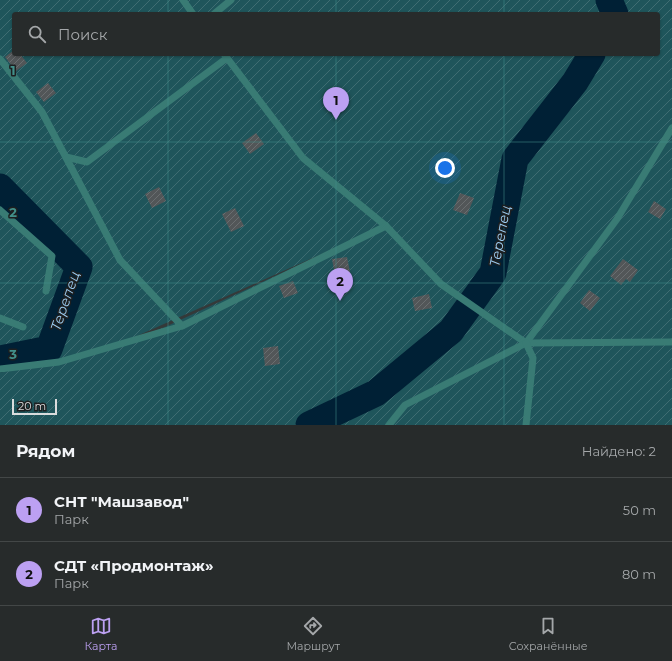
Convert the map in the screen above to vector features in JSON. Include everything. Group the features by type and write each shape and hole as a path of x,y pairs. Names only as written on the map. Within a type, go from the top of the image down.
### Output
{"lane":[{"path":"183,0 192,12"},
{"path":"217,12 232,0"},
{"path":"66,157 87,162 225,56 303,158 386,226 441,284 526,343 533,358 526,425"},
{"path":"0,59 42,112 120,260 182,326"},
{"path":"389,425 406,405 526,343 617,219 672,128"},
{"path":"0,210 52,256 46,291"},
{"path":"0,369 60,362 182,326 386,226"},
{"path":"0,318 23,327"},
{"path":"526,343 672,342"}],"shaded area":[{"path":"0,0 672,0 672,425 0,425","holes":["353,240 165,327 101,352"]}],"building":[{"path":"12,52 12,56 22,56 27,63 16,71 5,57"},
{"path":"48,83 56,93 44,102 36,92"},
{"path":"256,133 264,144 250,154 242,143"},
{"path":"159,187 166,201 152,208 145,194"},
{"path":"460,193 474,198 467,215 453,210"},
{"path":"654,201 666,209 660,219 648,212"},
{"path":"235,208 244,226 231,232 222,214"},
{"path":"347,257 351,277 336,280 332,259"},
{"path":"623,259 638,270 630,282 626,279 621,285 610,276"},
{"path":"293,281 298,293 284,298 279,286"},
{"path":"589,290 600,298 590,311 580,303"},
{"path":"429,294 432,308 415,311 412,298"},
{"path":"278,346 280,364 265,366 263,348"}],"waterway":[{"name":"Терепец","path":"609,0 614,12"},
{"name":"Терепец","path":"309,425 376,393 451,331 493,273 515,159 575,82 591,56"},
{"name":"Терепец","path":"0,187 79,267 49,349 0,359"}],"place":[{"name":"СНТ \"Машзавод\"","path":"336,120"},
{"name":"СДТ «Продмонтаж»","path":"340,301"}]}
